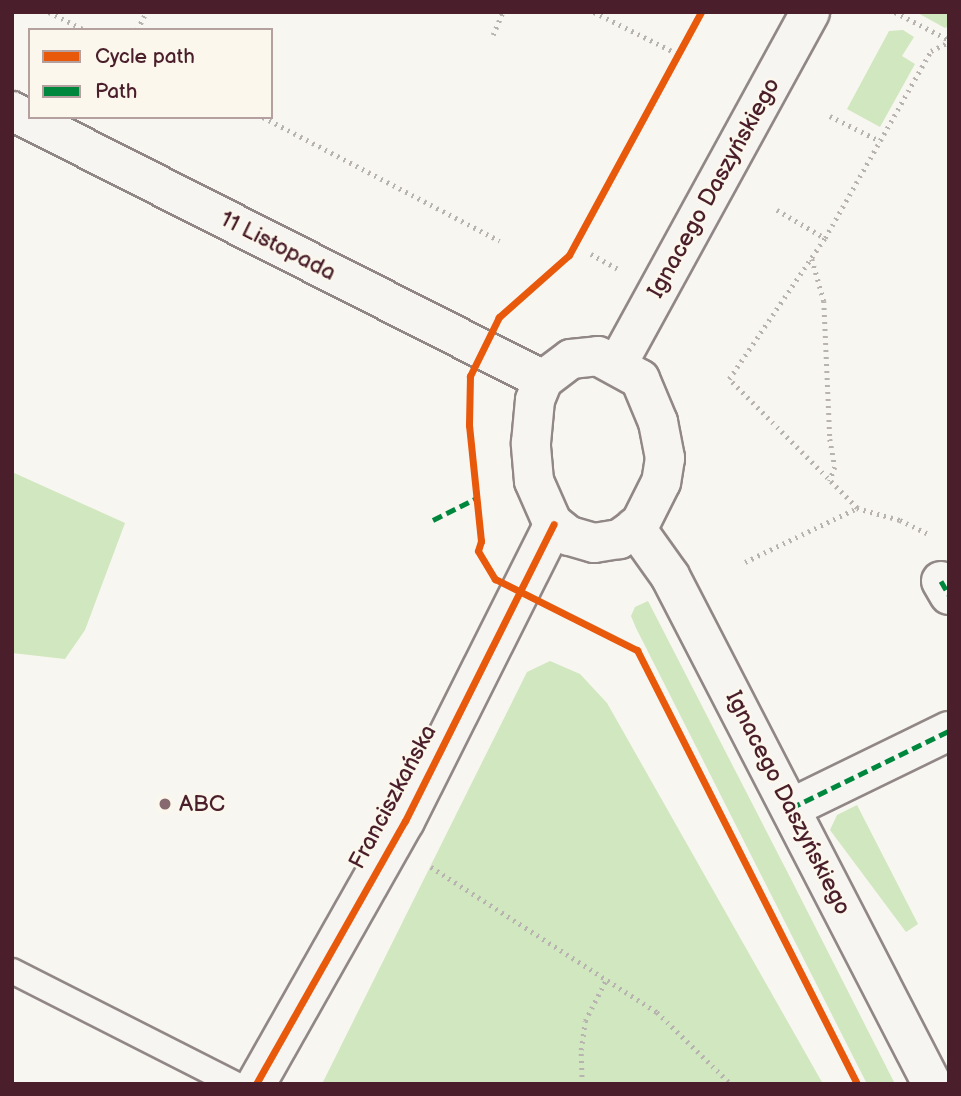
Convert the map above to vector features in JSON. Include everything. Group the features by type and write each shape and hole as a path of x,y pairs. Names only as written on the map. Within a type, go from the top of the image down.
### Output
{"street":[{"name":"Ignacego Daszyńskiego","path":"617,365 810,12"},
{"name":"11 Listopada","path":"12,111 543,380"},
{"path":"598,356 617,365 640,379 663,438 665,458 661,482 653,502 635,527 619,539 594,543 569,536 554,524 541,501 532,463 532,422 543,380 571,359 598,356"},
{"name":"Franciszkańska","path":"256,1084 405,821 554,524"},
{"name":"Ignacego Daszyńskiego","path":"635,527 670,576 932,1084"},
{"path":"790,808 949,730"}],"lane":[{"path":"12,971 235,1084"}],"path":[{"path":"49,12 81,28"},
{"path":"138,28 146,12"},
{"path":"493,35 503,12"},
{"path":"594,12 678,54"},
{"path":"895,12 949,41"},
{"path":"936,538 900,520 857,508 729,379 825,238 931,51 949,41"},
{"path":"672,66 684,44"},
{"path":"830,116 880,141"},
{"path":"267,119 500,241"},
{"path":"777,210 825,238"},
{"path":"591,254 628,274"},
{"path":"811,258 824,301 830,439 835,467 830,481"},
{"path":"745,562 857,508"},
{"path":"424,862 657,1012 731,1084"},
{"path":"582,1084 581,1049 585,1021 606,980"}],"green space":[{"path":"916,12 949,12 949,26 945,28"},
{"path":"903,30 914,37 902,56 915,64 880,127 847,109 889,31"},
{"path":"12,472 125,523 85,630 65,659 12,653"},
{"path":"648,601 895,1084 867,1084 636,628 631,616 635,607"},
{"path":"550,661 580,674 607,703 823,1084 322,1084 527,672"},
{"path":"857,805 918,924 906,932 830,830 837,815"}],"marked path":[{"path":"433,520 477,498"},
{"path":"941,581 949,595"},
{"path":"791,808 949,731"}],"cycle path":[{"path":"701,12 569,255 499,317 470,376 469,425 481,541 478,551 495,579 637,650 857,1084"},
{"path":"256,1084 405,821 554,524"}],"place":[{"name":"ABC","path":"165,804"}]}
